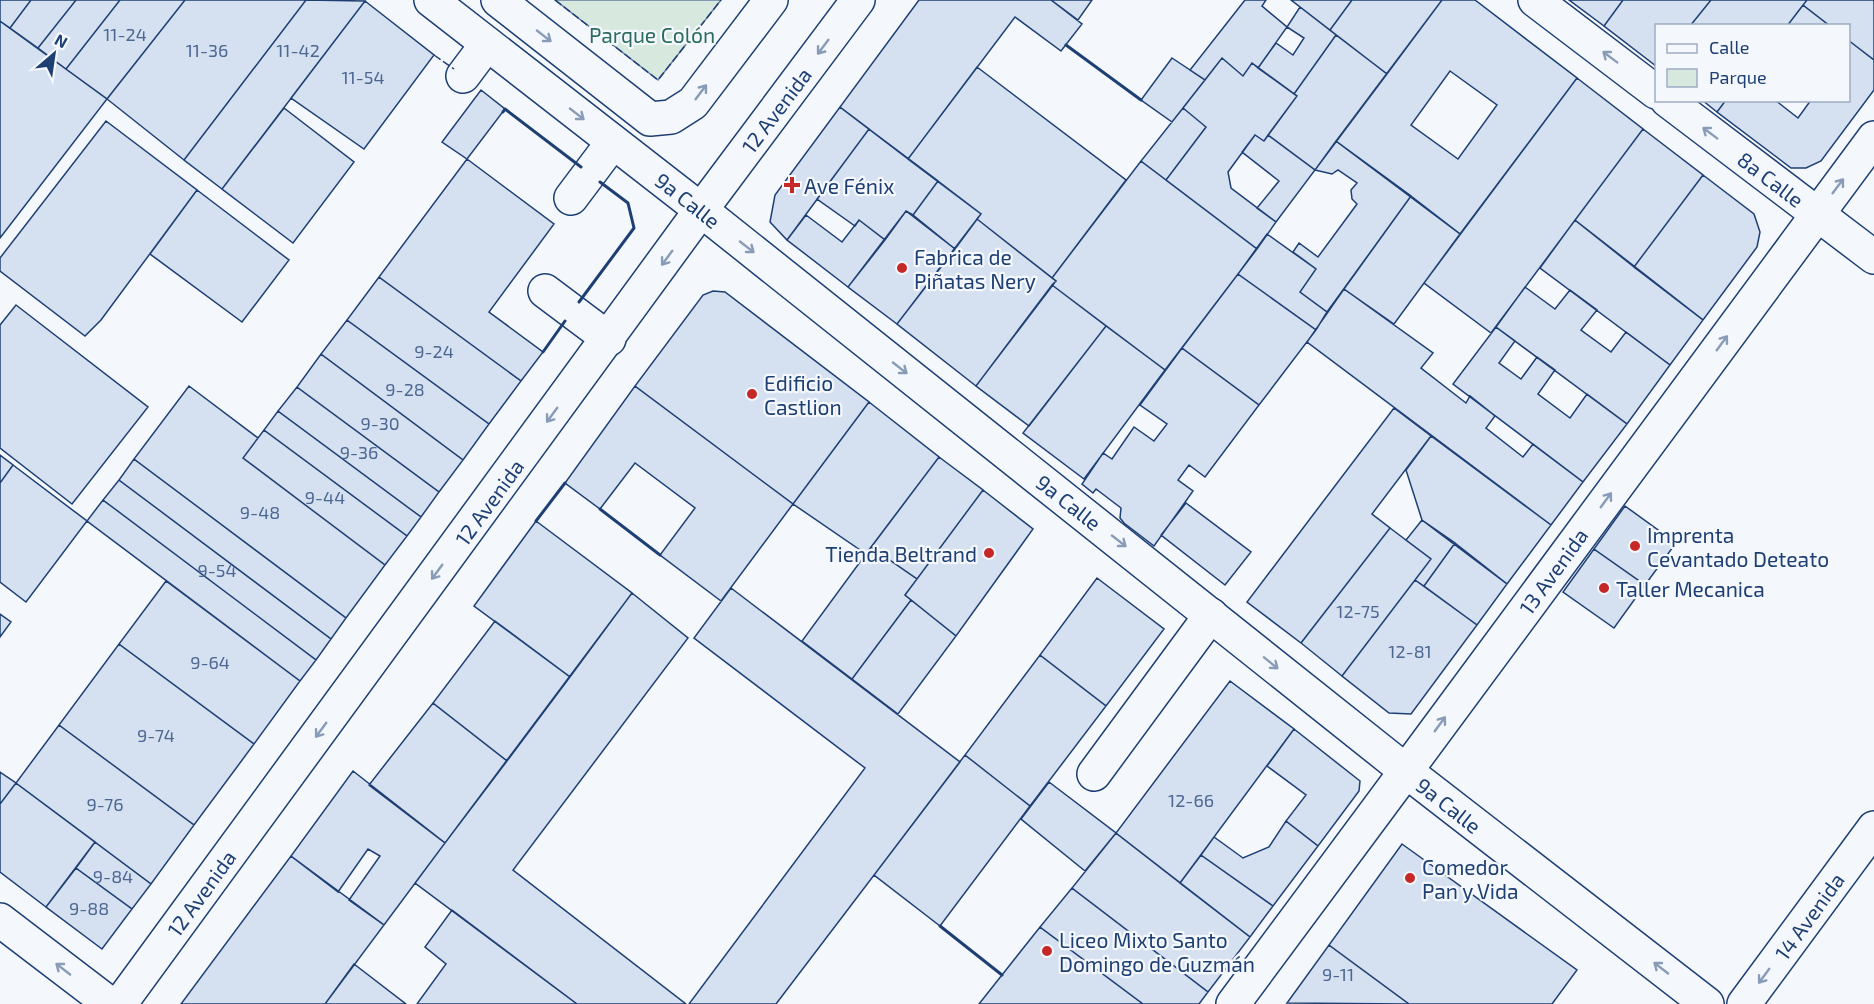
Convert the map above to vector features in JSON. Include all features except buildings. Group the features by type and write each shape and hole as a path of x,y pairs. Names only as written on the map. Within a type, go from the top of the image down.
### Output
{"main road":[{"name":"9a Calle","path":"431,0 701,210 1406,771 1707,1004"},
{"path":"498,0 650,119 671,117 693,103 771,0"},
{"name":"12 Avenida","path":"120,1004 609,339 701,210 858,0"},
{"path":"1535,0 1655,91"},
{"path":"463,76 487,44"},
{"name":"8a Calle","path":"1670,102 1874,257"},
{"name":"13 Avenida","path":"1233,1004 1874,138"},
{"path":"571,198 613,142"},
{"path":"545,291 609,339"},
{"path":"1094,774 1211,615"},
{"name":"14 Avenida","path":"1744,1004 1874,828"},
{"path":"0,920 110,1004"}],"green space":[{"name":"Parque Colón","path":"555,0 721,0 658,80"}],"fence":[{"path":"555,0 658,80 721,0"},
{"path":"434,55 454,69"}],"wall":[{"path":"1066,45 1141,100"},
{"path":"503,112 505,109 581,167"},
{"path":"579,302 634,228 628,203 600,182"},
{"path":"543,352 565,321"},
{"path":"536,521 565,483"},
{"path":"600,509 660,555"},
{"path":"940,926 1002,975"}],"place":[{"name":"Ave Fénix","path":"792,185"},
{"name":"Fabrica de Piñatas Nery","path":"902,268"},
{"name":"Edificio Castlion","path":"752,394"},
{"name":"Imprenta Cevantado Deteato","path":"1635,546"},
{"name":"Tienda Beltrand","path":"989,553"},
{"name":"Taller Mecanica","path":"1604,588"},
{"name":"Comedor Pan y Vida","path":"1410,878"},
{"name":"Liceo Mixto Santo Domingo de Guzmán","path":"1047,951"}]}
